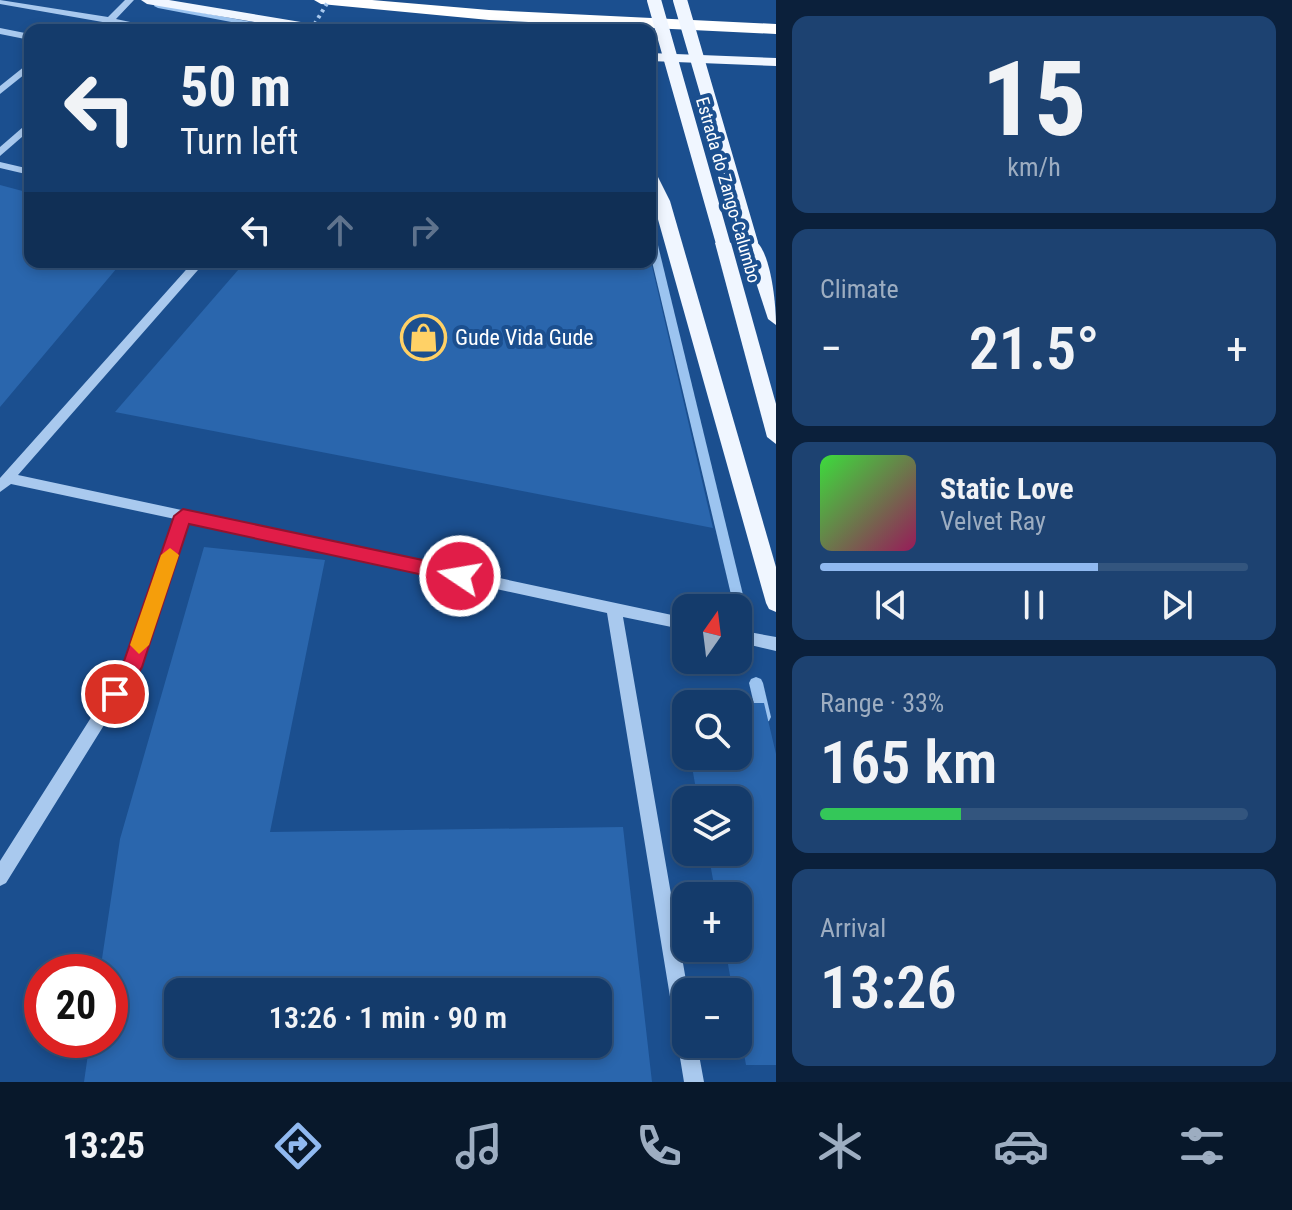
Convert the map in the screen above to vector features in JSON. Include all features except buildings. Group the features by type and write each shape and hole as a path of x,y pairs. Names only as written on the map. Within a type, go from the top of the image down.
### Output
{"highway":[{"path":"321,0 519,17 776,29"}],"main road":[{"path":"147,0 289,24"},
{"name":"Estrada do Zango-Calumbo","path":"654,0 776,437"},
{"name":"Estrada do Zango-Calumbo","path":"680,0 776,319"},
{"path":"656,57 776,62"},
{"path":"656,188 776,603"}],"street":[{"path":"111,19 130,0"},
{"path":"0,1 135,24"},
{"path":"2,34 24,36"},
{"path":"0,91 24,70"},
{"path":"0,153 24,130"},
{"path":"0,165 24,171"},
{"path":"3,483 194,268"},
{"path":"3,483 183,516 672,621"},
{"path":"0,877 132,667 183,516"},
{"path":"614,609 676,978"},
{"path":"752,639 776,644"},
{"path":"690,1058 694,1082"}],"path":[{"path":"315,24 329,0"}],"waterway":[{"path":"158,6 253,24"},
{"path":"656,258 737,594"},
{"path":"756,683 764,717"}],"slow traffic":[{"path":"139,645 170,555"}],"place":[{"name":"Gude Vida Gude","path":"424,337"}],"route":[{"path":"115,694 132,667 183,516 460,576"}]}
